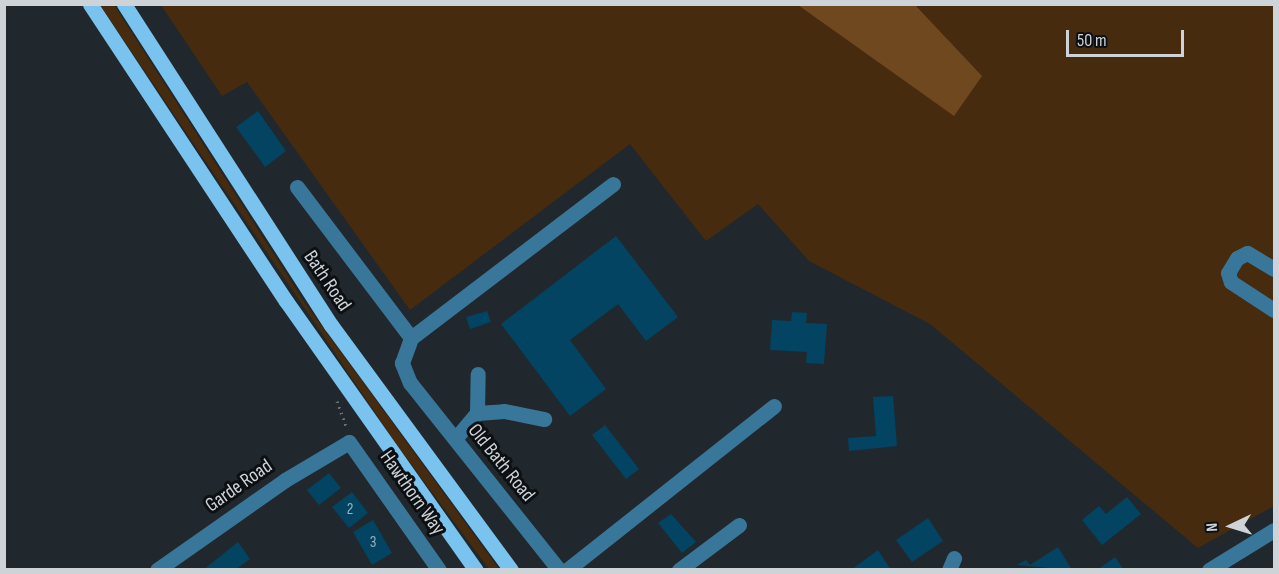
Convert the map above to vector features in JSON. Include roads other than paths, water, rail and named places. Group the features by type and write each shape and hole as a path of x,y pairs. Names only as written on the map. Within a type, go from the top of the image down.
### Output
{"main road":[{"path":"90,4 286,301 476,570"},
{"name":"Bath Road","path":"124,4 331,325 511,570"}],"street":[{"path":"297,187 411,338 612,184"},
{"path":"1275,269 1247,253 1237,258 1228,273 1231,282 1275,310"},
{"name":"Old Bath Road","path":"411,338 402,363 410,383 559,570"},
{"path":"454,439 477,413 478,374"},
{"path":"567,570 774,406"},
{"path":"477,413 522,412 544,419"},
{"name":"Garde Road","path":"157,570 285,480 349,442"},
{"name":"Hawthorn Way","path":"349,442 439,570"},
{"path":"679,570 739,525"},
{"path":"1209,570 1275,530"}]}
